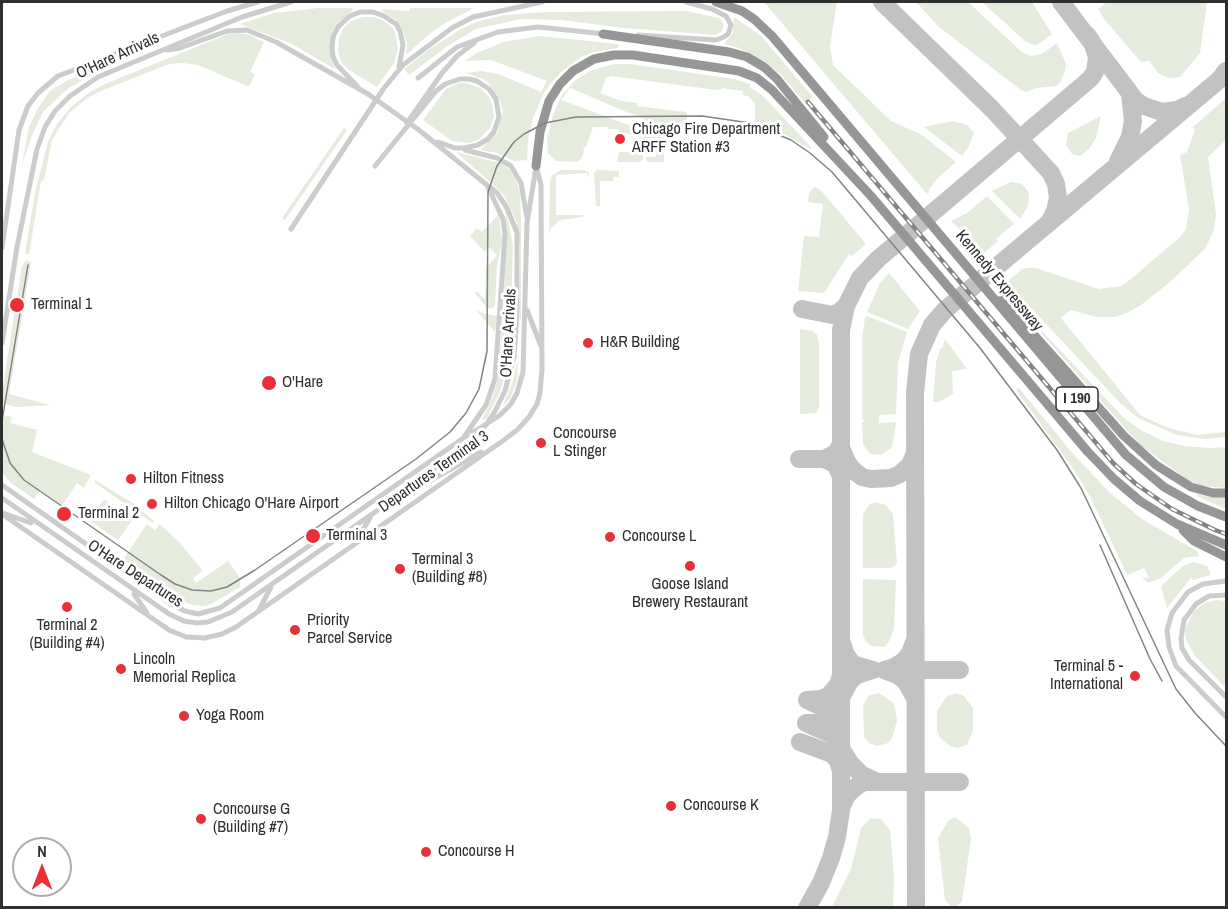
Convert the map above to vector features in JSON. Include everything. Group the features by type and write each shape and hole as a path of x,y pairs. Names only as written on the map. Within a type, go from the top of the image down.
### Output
{"highway":[{"name":"Kennedy Expressway","path":"716,2 742,11 772,36 1126,455 1164,487 1198,506 1227,518"},
{"path":"603,34 729,52 756,62 777,79 812,121 850,173"},
{"path":"536,166 542,121 549,101 560,84 573,71 594,59 624,55 739,71 757,78 772,90 850,173"},
{"name":"I 190","path":"850,173 1114,479 1140,501 1177,524 1227,544"},
{"path":"954,250 1033,332 1124,436 1148,458 1180,482 1191,487 1213,493 1227,493"},
{"path":"1177,524 1194,541 1227,557"}],"street":[{"path":"2,248 19,130 28,106 38,93 58,76 227,11 258,2"},
{"name":"O'Hare Arrivals","path":"2,343 26,203 40,138 62,103 82,86 98,77 242,17 291,2"},
{"path":"291,228 399,68 462,22 493,11 542,2"},
{"path":"417,78 453,49 498,32 538,27 603,34 716,40 728,34 731,25 726,16 712,9 686,2"},
{"path":"360,89 337,65 333,57 333,37 338,27 350,16 360,12 372,12 396,24 403,45 399,68"},
{"path":"162,51 180,48 227,31 247,30 276,42 360,89 429,137 487,185 507,207 517,233 517,314 514,357 505,391 483,429 468,444 395,498"},
{"path":"375,166 442,73 457,56 473,44 498,32"},
{"path":"394,141 441,87 460,79 477,81 489,89 496,99 499,112 496,126 488,139 478,145 455,148"},
{"path":"429,137 455,148 497,158 510,165 521,183 527,222"},
{"path":"504,440 525,422 537,404 542,383 541,185 536,166"},
{"name":"O'Hare Arrivals","path":"2,485 173,605 198,614 220,609 462,440 500,416 511,404 523,372 527,222 536,166"},
{"path":"462,440 486,405 495,379 505,234 503,219 487,185"},
{"path":"525,305 542,350"},
{"name":"O'Hare Departures","path":"2,498 169,615 197,623 220,619 232,612 395,498 504,440"},
{"name":"Departures Terminal 3","path":"151,619 179,635 198,638 228,632 504,440"},
{"path":"2,513 39,526"},
{"path":"2,513 151,619"},
{"path":"354,544 372,514"},
{"path":"1227,581 1203,584 1188,592 1172,613 1168,639 1172,657 1185,675 1227,717"},
{"path":"258,612 273,584"},
{"path":"131,590 151,619"},
{"path":"1227,595 1209,596 1196,604 1184,620 1180,639 1189,660 1227,697"}],"green space":[{"path":"764,2 837,2 830,46 833,65 891,121 922,135 956,162 939,177 927,194"},
{"path":"916,2 968,2 1023,53 1032,56 1042,54 1057,43 1066,64 1061,81 1056,86 1036,88 1026,92 1021,90 939,27"},
{"path":"982,2 1032,2 1052,34 1036,45 1031,44"},
{"path":"1107,2 1207,2 1200,53 1180,77 1168,78 1158,73 1149,61 1141,62 1104,19 1098,9"},
{"path":"318,8 353,8 335,26 332,33 331,59 335,69 292,44 240,24 274,13"},
{"path":"410,8 474,8 445,23 406,55 407,44 403,30 396,20 382,11 383,9 409,11"},
{"path":"686,11 719,18 724,24 722,31 716,35 624,28 561,20 521,19 476,29 449,45 409,75 404,69 461,29 476,22 504,15 547,12"},
{"path":"363,17 374,17 384,21 393,28 396,35 398,49 394,63 377,87 349,70 342,63 338,52 339,38 343,29 351,21"},
{"path":"734,17 761,36 813,97 806,104 781,75 764,61 739,48 724,44 733,33"},
{"path":"228,34 250,35 264,42 250,72 255,74 250,85 247,86 198,65 169,64 101,91 89,97 69,113 52,140 44,180 41,181 29,255 25,253 35,193 48,142 57,124 71,107 105,84"},
{"path":"540,36 618,44 618,48 581,57 552,82 544,93 533,118 528,140 527,160 514,161 497,153 480,150 497,134 503,112 500,101 489,84 483,79 466,73 481,71 498,74 541,92 547,81 491,60 465,61 503,42"},
{"path":"614,64 630,64 734,79 750,84 750,87 763,96 812,148 775,129 755,122 755,104 748,96 743,95 743,91 722,88 717,90 611,76 606,78 600,93 621,101 637,103 637,106 687,112 686,127 680,130 653,123 570,88 561,100 664,138 664,162 647,162 646,157 656,157 656,152 652,152 652,139 619,133 619,129 608,129 608,127 593,127 586,147 583,148 582,158 577,162 556,161 548,153 547,139 553,115 562,95 574,81 590,71"},
{"path":"90,72 91,75 67,89 43,112 22,165 29,127 50,91 68,80"},
{"path":"459,83 480,88 489,97 493,108 494,116 490,128 479,139 469,143 452,141 423,120 446,89"},
{"path":"1226,98 1226,140 1208,157 1216,214 1214,230 1205,249 1170,282 1129,312 1115,317 1097,317 1071,310 1061,318 1140,415 1166,427 1197,435 1226,432 1226,437 1205,439 1177,435 1138,418 1119,402 1007,282 1022,269 1029,268 1036,268 1099,289 1121,286 1131,279 1180,237 1186,229 1189,209 1180,155 1187,152 1195,130 1193,127"},
{"path":"1101,116 1096,138 1089,149 1080,156 1072,154 1066,145 1068,133"},
{"path":"953,121 967,125 974,133 962,156 924,127"},
{"path":"344,128 347,130 285,220 282,218"},
{"path":"456,152 500,163 510,170 516,180 520,192 521,219 521,320 520,245 516,220 505,197 498,189"},
{"path":"619,152 643,152 643,159 640,162 617,162"},
{"path":"561,170 584,170 589,173 589,178 587,173 556,175 556,215 583,215 583,217 560,220 551,228 549,234 550,182 552,175"},
{"path":"597,170 619,171 619,177 613,177 613,181 600,181 600,206 596,206 594,173"},
{"path":"1011,182 1022,184 1029,193 1028,206 1020,219 992,191"},
{"path":"814,187 826,196 866,244 852,256 849,254 824,293 798,291 804,236 819,237 823,204 808,202 809,193"},
{"path":"987,196 1014,224 984,253 951,221 967,213"},
{"path":"505,211 513,246 510,356 500,392 487,418 482,420 493,396 499,373 507,234"},
{"path":"499,214 502,241 497,267 495,304 494,307 488,309 475,293 477,291 485,300 486,268 497,255 489,247 485,252 470,236 477,228 482,232"},
{"path":"26,260 31,262 9,394 50,405 17,407 2,403 2,392 22,266"},
{"path":"889,273 920,311 908,329 867,312 880,283"},
{"path":"475,309 497,316 495,332"},
{"path":"867,316 907,332 898,363 896,414 879,415 879,423 896,422 894,438 890,437 894,439 891,448 881,455 870,454 863,444 862,422 866,420 862,420 862,341"},
{"path":"800,329 813,331 817,335 819,344 819,407 816,413 800,414"},
{"path":"1042,331 1125,419 1141,430 1163,441 1185,446 1226,447 1226,488 1203,486 1188,480 1140,445 1041,333"},
{"path":"945,339 967,369 952,371 953,394 939,402 933,402 936,362"},
{"path":"518,358 517,381 510,399 502,407 512,384"},
{"path":"1019,388 1073,454 1110,493 1142,519 1197,551 1199,556 1184,558 1161,578 1150,582 1142,577 1149,578 1144,568 1127,575 1091,498 1074,470 1016,390"},
{"path":"2,417 12,417 10,423 37,430 32,452 91,475 84,488 77,483 62,506 40,490 34,499 10,482 2,473"},
{"path":"95,480 131,502 154,521 153,523 95,483"},
{"path":"1198,494 1209,497 1226,496 1226,509 1197,496"},
{"path":"104,499 133,519 118,540 89,520"},
{"path":"876,502 886,505 893,514 897,564 891,568 863,568 863,514 869,505"},
{"path":"147,524 155,530 160,524 179,542 203,571 193,578 196,583 228,561 240,578 240,587 204,606 192,605 177,599 123,560"},
{"path":"1194,562 1207,566 1211,575 1193,580 1191,578 1167,608 1161,586 1183,566"},
{"path":"863,579 896,580 894,629 889,642 884,647 872,646 866,642 863,635"},
{"path":"1216,600 1226,601 1226,688 1195,656 1186,640 1185,629 1194,611 1205,603"},
{"path":"879,693 892,702 897,721 892,738 888,743 877,746 869,743 864,737 863,706 869,695"},
{"path":"957,693 964,696 973,708 973,731 967,745 957,748 950,746 940,738 937,731 937,711 947,696"},
{"path":"955,817 969,828 971,838 962,902 953,908 945,900 938,838 948,821"},
{"path":"871,818 881,819 890,830 894,876 893,907 832,907 851,869 861,828"}],"taxiway":[{"path":"882,2 992,109 1051,173 1056,184 1058,198 1050,221"},
{"path":"1061,2 1136,101 1162,112 1177,110 1185,106"},
{"path":"807,908 821,883 831,858 841,810 841,330 846,306 860,278 878,259 1090,79 1095,72 1097,57 1087,35"},
{"path":"916,908 915,393 919,354 932,325 945,310 1219,80 1226,71"},
{"path":"1118,161 1130,137 1133,121 1130,94"},
{"path":"802,309 832,315 846,306"},
{"path":"840,474 835,464 824,459 836,453 841,444"},
{"path":"842,450 854,471 862,477 871,479 891,478 900,474 910,465 915,453"},
{"path":"799,459 824,459"},
{"path":"915,640 904,661 884,670 899,676 906,682 915,698"},
{"path":"842,643 846,655 853,664 873,670 857,675 850,681 832,715 818,723 806,723 833,735 850,763 862,775 875,781"},
{"path":"905,670 960,670"},
{"path":"840,723 831,711 807,700 828,696 838,685 841,675"},
{"path":"800,742 832,754 838,761 841,772"},
{"path":"841,808 847,795 864,782 960,782"}],"tram line":[{"path":"2,439 10,463 24,480 161,575 175,584 192,590 211,591 227,587 416,459 450,432 466,413 479,389 487,351 488,192 497,166 514,142 545,123 576,117 702,116 750,123 791,140 832,172 980,348 1057,450 1081,488 1176,689 1226,746"},
{"path":"2,421 28,265"},
{"path":"1100,545 1162,681"}],"railway":[{"path":"808,102 1113,463 1136,484 1172,509 1226,534"}],"place":[{"name":"Chicago Fire Department ARFF Station #3","path":"620,139"},
{"name":"Terminal 1","path":"17,305"},
{"name":"H&R Building","path":"588,343"},
{"name":"O'Hare","path":"269,383"},
{"name":"Concourse L Stinger","path":"541,443"},
{"name":"Hilton Fitness","path":"131,479"},
{"name":"Hilton Chicago O'Hare Airport","path":"152,504"},
{"name":"Terminal 2","path":"64,514"},
{"name":"Terminal 3","path":"313,536"},
{"name":"Concourse L","path":"610,537"},
{"name":"Goose Island Brewery Restaurant","path":"690,566"},
{"name":"Terminal 3 (Building #8)","path":"400,569"},
{"name":"Terminal 2 (Building #4)","path":"67,607"},
{"name":"Priority Parcel Service","path":"295,630"},
{"name":"Lincoln Memorial Replica","path":"121,669"},
{"name":"Terminal 5 - International","path":"1135,676"},
{"name":"Yoga Room","path":"184,716"},
{"name":"Concourse K","path":"671,806"},
{"name":"Concourse G (Building #7)","path":"201,819"},
{"name":"Concourse H","path":"426,852"}]}
